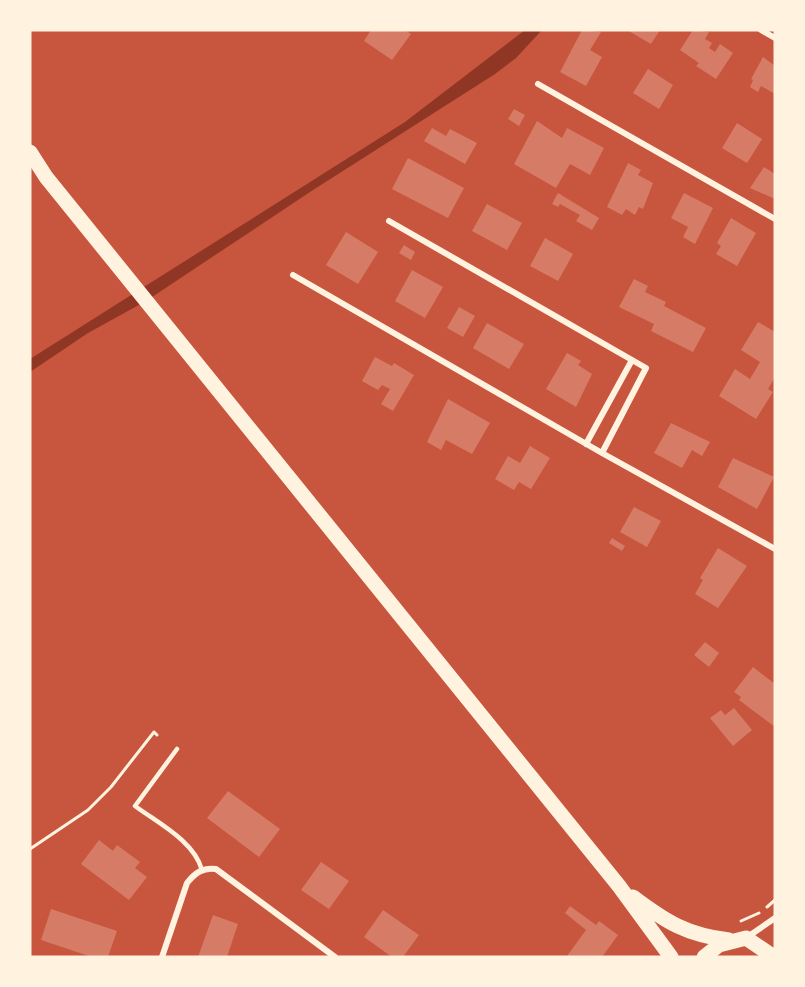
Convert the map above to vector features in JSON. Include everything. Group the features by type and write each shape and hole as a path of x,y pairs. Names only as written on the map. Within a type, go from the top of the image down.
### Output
{"main road":[{"path":"30,152 46,177 619,886 671,957"},
{"path":"30,164 46,177"},
{"path":"619,886 666,923 692,933 729,940 747,939 774,957"},
{"path":"704,957 712,948 729,940"}],"street":[{"path":"761,30 775,38"},
{"path":"538,84 775,219"},
{"path":"389,221 646,368 602,453"},
{"path":"293,275 586,444 775,549"},
{"path":"586,444 632,360"},
{"path":"162,957 187,883 202,870 216,869 335,957"},
{"path":"747,939 775,918"}],"lane":[{"path":"177,749 135,806 188,846 199,860 202,870"}],"path":[{"path":"30,849 88,810 111,787 154,732 158,735"},
{"path":"740,922 759,913 775,900"}],"shaded area":[{"path":"525,30 542,30 516,58 495,74 313,190 146,301 88,333 30,372 30,359 405,122"}],"building":[{"path":"371,30 405,30 411,34 392,60 364,41"},
{"path":"582,30 601,32 590,50 602,57 586,86 560,72"},
{"path":"627,30 660,30 651,44"},
{"path":"693,30 709,32 705,39 712,43 709,48 715,52 720,44 733,53 716,79 696,66 699,63 680,50"},
{"path":"763,57 775,66 775,94 761,86 758,92 750,87 753,80 751,79"},
{"path":"648,69 673,85 659,109 633,93"},
{"path":"514,109 525,115 519,126 508,119"},
{"path":"537,121 562,138 567,128 604,148 590,175 570,164 556,188 514,164"},
{"path":"737,123 762,139 747,163 722,148"},
{"path":"432,128 446,136 450,129 477,143 465,164 424,141"},
{"path":"408,158 464,188 448,218 392,189"},
{"path":"628,163 641,170 638,175 653,183 643,209 639,207 635,215 626,209 622,215 607,207"},
{"path":"764,167 775,174 775,199 750,188"},
{"path":"558,193 599,218 592,230 576,221 580,215 560,204 558,207 552,204"},
{"path":"684,193 713,208 695,244 683,237 688,227 671,218"},
{"path":"487,204 522,223 507,250 472,231"},
{"path":"731,218 756,233 737,266 716,254 721,246 717,243"},
{"path":"346,232 378,252 358,284 326,265"},
{"path":"545,238 573,254 558,281 530,266"},
{"path":"404,245 415,252 411,260 399,253"},
{"path":"412,270 443,287 425,318 395,301"},
{"path":"634,279 648,286 645,292 666,302 664,306 706,328 693,352 651,331 654,324 619,307"},
{"path":"459,307 475,316 463,337 447,328"},
{"path":"758,322 775,332 775,377 768,389 773,392 756,419 719,396 735,369 750,379 760,362 741,350"},
{"path":"487,323 524,344 509,369 473,348"},
{"path":"567,353 581,361 578,365 592,374 576,407 546,389"},
{"path":"375,357 392,366 394,363 414,375 393,411 381,404 390,389 382,385 378,390 362,381"},
{"path":"448,399 490,423 472,454 446,440 441,450 427,442"},
{"path":"671,423 710,442 702,456 692,450 682,468 654,453"},
{"path":"530,446 550,458 531,489 519,482 514,490 495,479 508,456 520,463"},
{"path":"733,458 774,477 757,509 718,487"},
{"path":"634,507 661,521 647,547 620,532"},
{"path":"612,538 625,546 622,551 609,543"},
{"path":"718,548 747,566 718,608 695,594 703,580 700,578"},
{"path":"705,642 719,653 709,667 694,655"},
{"path":"753,667 775,684 775,727 739,700 741,697 734,692"},
{"path":"734,708 752,730 733,746 710,718 721,710 725,715"},
{"path":"228,791 280,829 259,857 207,818"},
{"path":"99,840 113,851 117,845 140,862 135,868 147,877 129,900 81,864"},
{"path":"321,862 349,881 329,909 301,890"},
{"path":"570,906 596,925 599,921 618,935 602,957 567,956 586,930 565,913"},
{"path":"51,909 117,931 108,957 92,957 41,940"},
{"path":"383,910 419,935 403,957 392,957 364,937"},
{"path":"213,915 238,924 227,957 198,957"}]}
